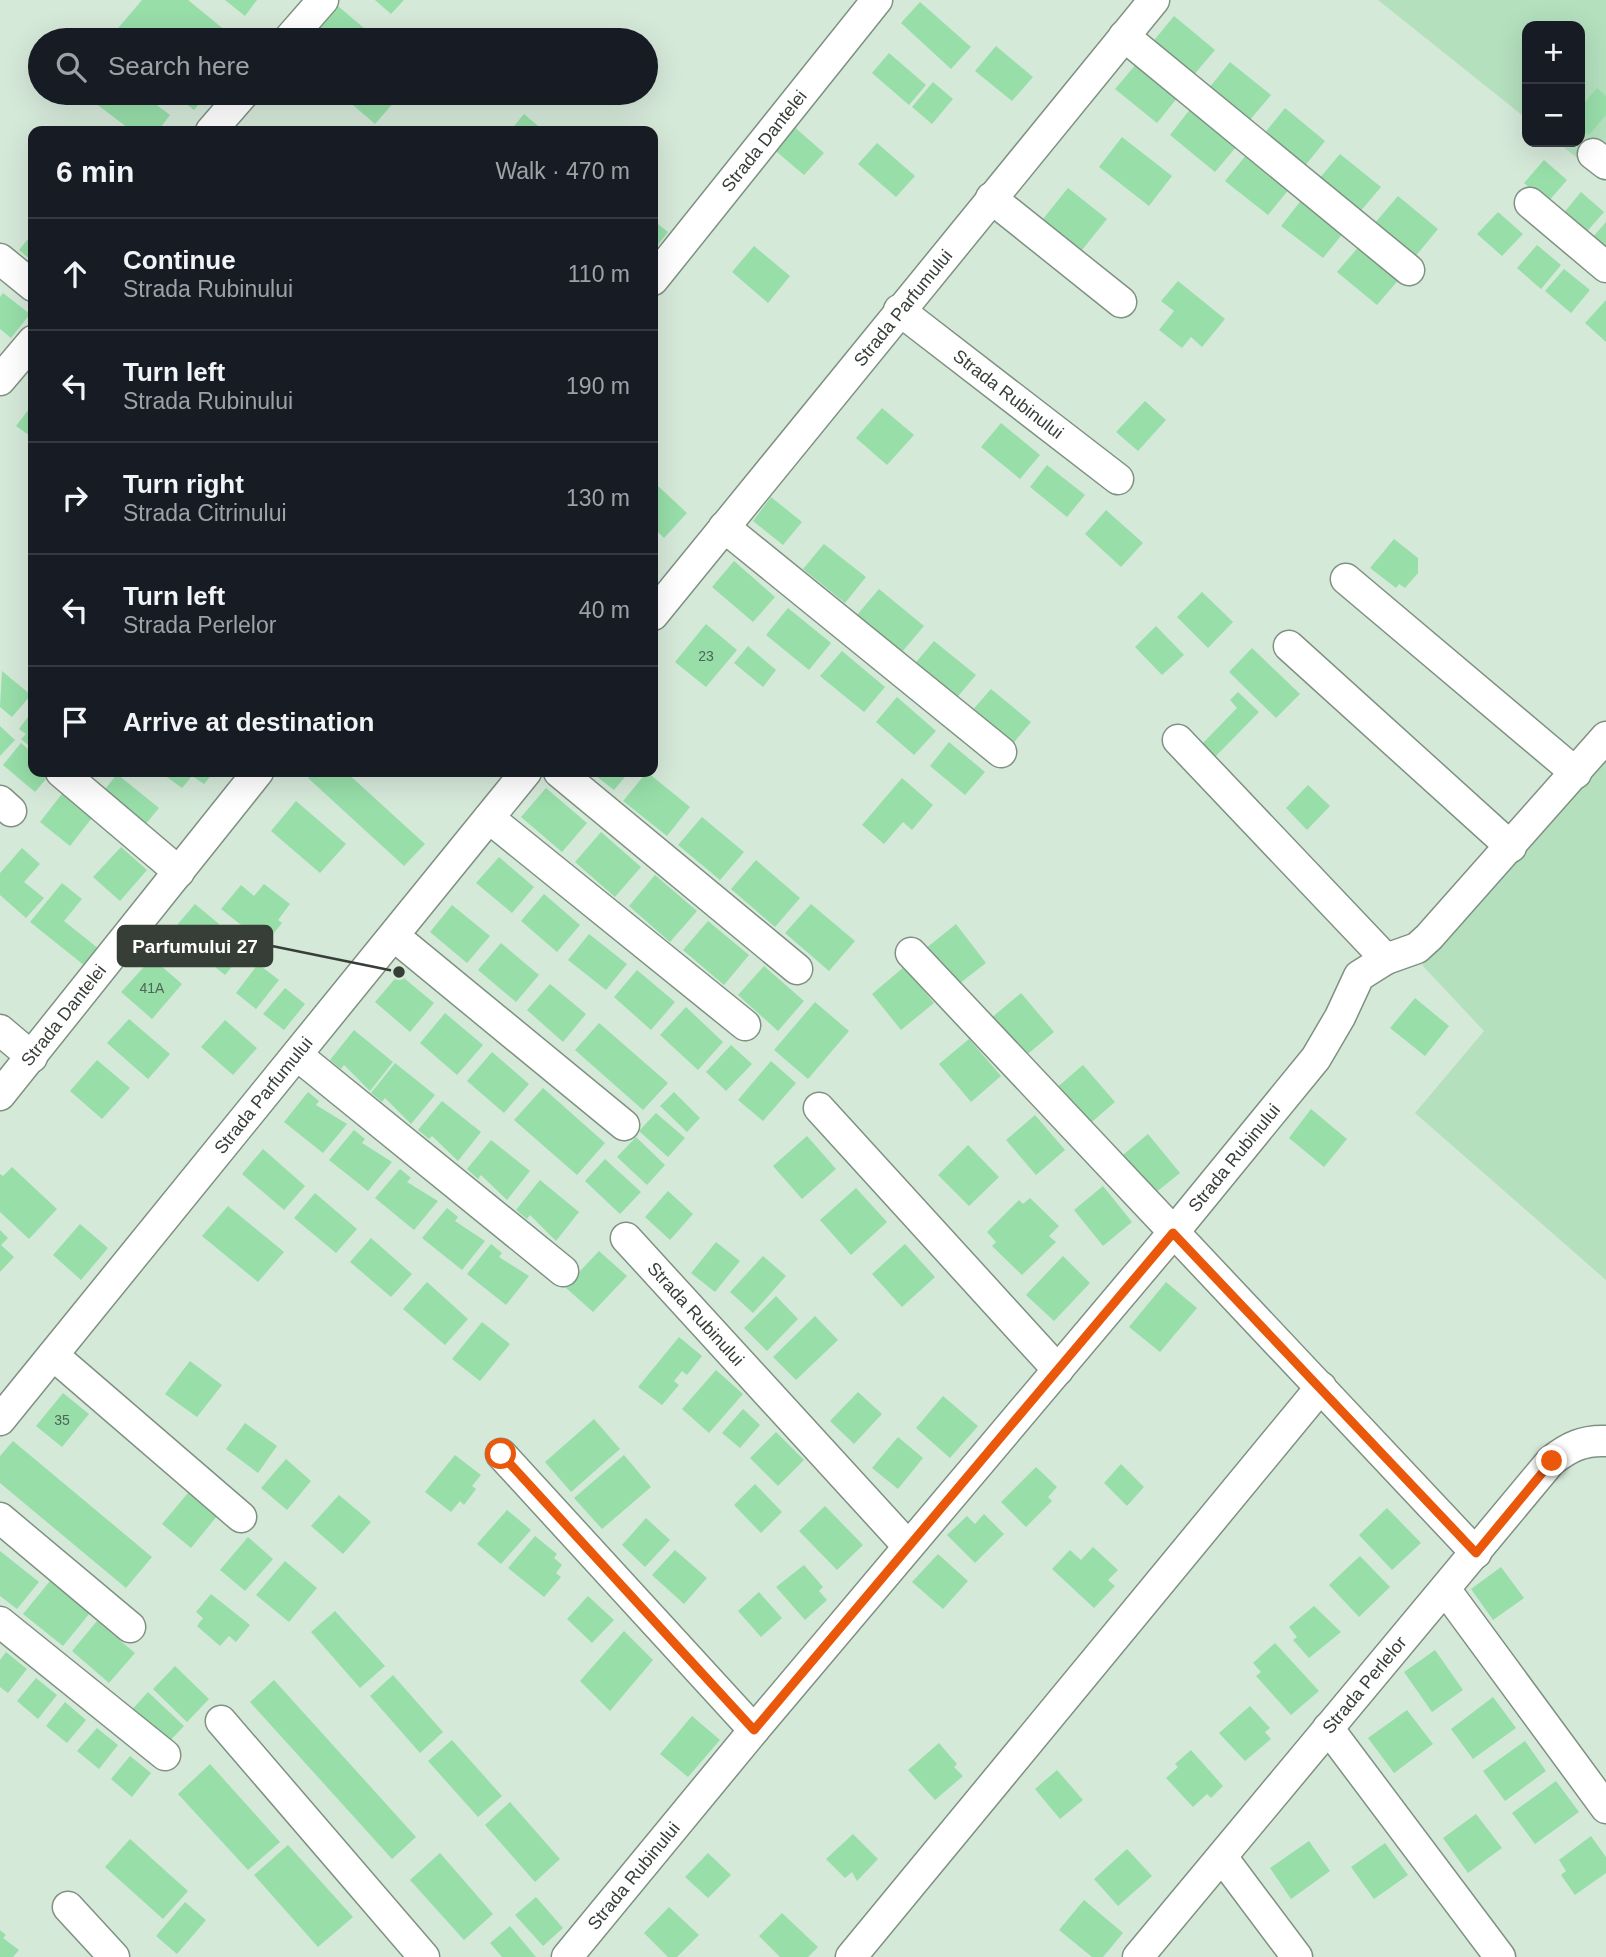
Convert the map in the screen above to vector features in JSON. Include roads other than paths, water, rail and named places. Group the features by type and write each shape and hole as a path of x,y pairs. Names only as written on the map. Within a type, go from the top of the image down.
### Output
{"street":[{"path":"298,28 323,0"},
{"name":"Strada Dantelei","path":"658,274 877,0"},
{"name":"Strada Parfumului","path":"658,609 1154,0"},
{"path":"1124,36 1409,270"},
{"path":"215,126 234,105"},
{"path":"991,198 1121,303"},
{"path":"1530,203 1606,267"},
{"path":"0,259 28,282"},
{"name":"Strada Rubinului","path":"899,310 1118,479"},
{"path":"0,380 28,347"},
{"path":"724,527 1001,752"},
{"path":"1346,579 1576,773"},
{"path":"1289,646 1511,847"},
{"name":"Strada Rubinului","path":"567,1957 908,1546 1173,1233 1316,1058 1359,976 1385,959 1417,948 1511,847 1606,737"},
{"path":"1178,740 1385,959"},
{"path":"67,777 179,872"},
{"name":"Strada Dantelei","path":"0,1095 254,777"},
{"name":"Strada Parfumului","path":"0,1420 522,777"},
{"path":"565,777 797,969"},
{"path":"489,818 745,1026"},
{"path":"394,936 624,1125"},
{"path":"911,953 1476,1553"},
{"path":"0,1030 32,1056"},
{"path":"297,1055 563,1271"},
{"path":"819,1108 1058,1370"},
{"name":"Strada Rubinului","path":"626,1238 908,1546"},
{"path":"52,1355 241,1517"},
{"path":"851,1957 1321,1387"},
{"name":"Strada Perlelor","path":"1139,1957 1552,1461 1569,1447 1591,1440 1606,1441"},
{"path":"501,1454 754,1730"},
{"path":"0,1518 130,1627"},
{"path":"1445,1589 1606,1808"},
{"path":"0,1622 165,1755"},
{"path":"221,1721 424,1957"},
{"path":"1328,1728 1500,1957"},
{"path":"1222,1857 1297,1957"},
{"path":"68,1907 114,1957"}],"place":[{"name":"Parfumului 27","path":"399,972"}]}
